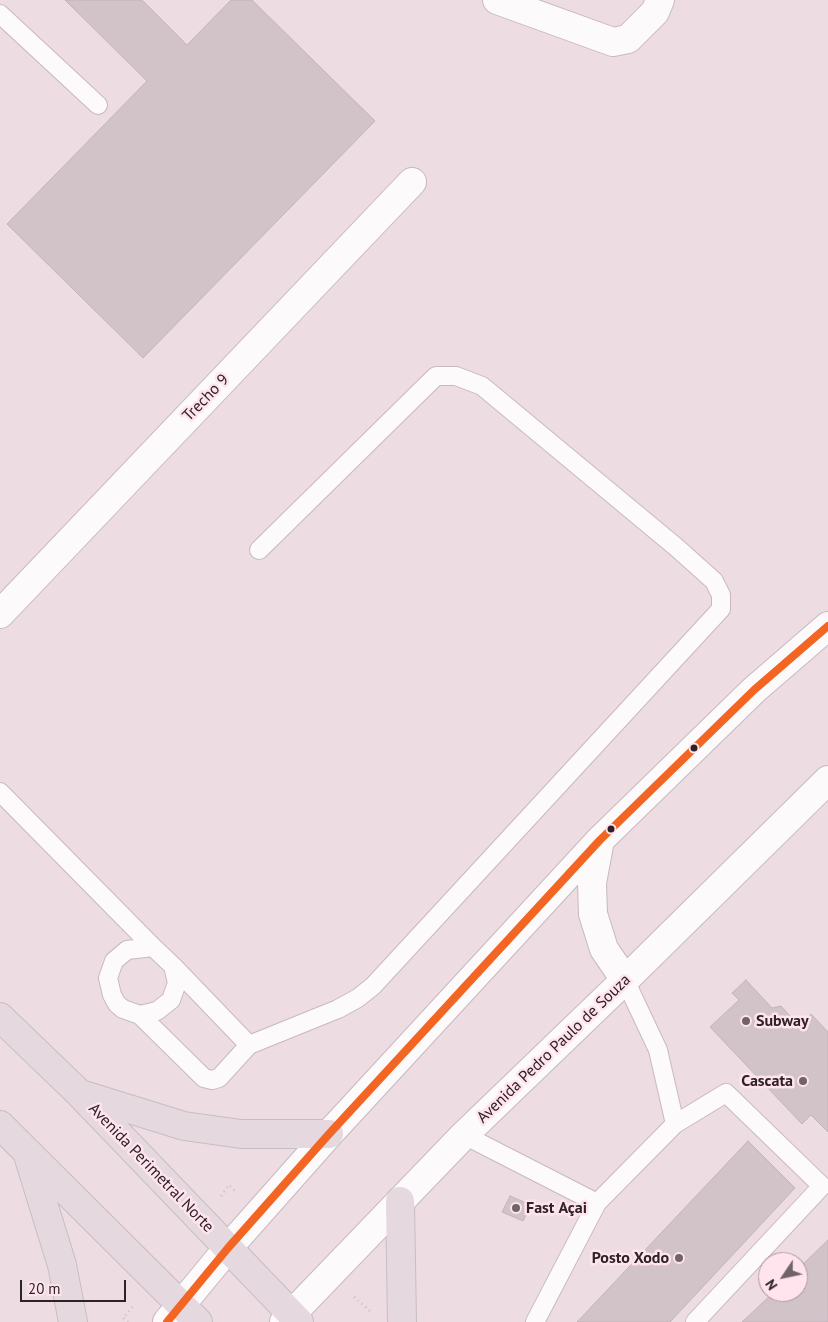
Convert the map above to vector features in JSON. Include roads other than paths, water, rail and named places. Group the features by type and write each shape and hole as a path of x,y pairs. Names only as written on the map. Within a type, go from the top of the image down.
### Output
{"highway":[{"name":"Avenida Perimetral Norte","path":"0,1016 80,1094 228,1248 292,1319"},
{"path":"80,1094 184,1126 241,1134 329,1134"},
{"path":"0,1125 27,1151 182,1316"},
{"path":"27,1151 62,1265 73,1322"},
{"path":"400,1201 402,1322"}],"main road":[{"path":"497,0 613,42 628,40 655,12 660,0"},
{"name":"Trecho 9","path":"0,614 412,182"},
{"path":"182,1316 228,1248 329,1134 600,840 754,690 824,631"},
{"name":"Avenida Pedro Paulo de Souza","path":"292,1319 464,1134 625,980 828,780"},
{"path":"600,840 592,883 593,914 604,948 625,980"}],"lane":[{"path":"0,14 98,105"},
{"path":"153,947 127,950 114,961 108,978 112,995 117,1004 140,1015 204,1078 212,1080 219,1078 249,1045 338,1009 358,998 373,986 722,609 721,595 714,581 676,547 482,386 456,376 436,376 259,550"},
{"path":"0,792 249,1045"},
{"path":"140,1015 157,1011 171,1000 176,983 173,966"},
{"path":"625,980 658,1050 675,1124"},
{"path":"535,1322 597,1202 675,1124 726,1093 822,1186 695,1322"},
{"path":"464,1134 597,1202"}],"place":[{"name":"Subway","path":"746,1021"},
{"name":"Cascata","path":"803,1081"},
{"name":"Fast Açai","path":"516,1208"},
{"name":"Posto Xodo","path":"679,1258"}]}
